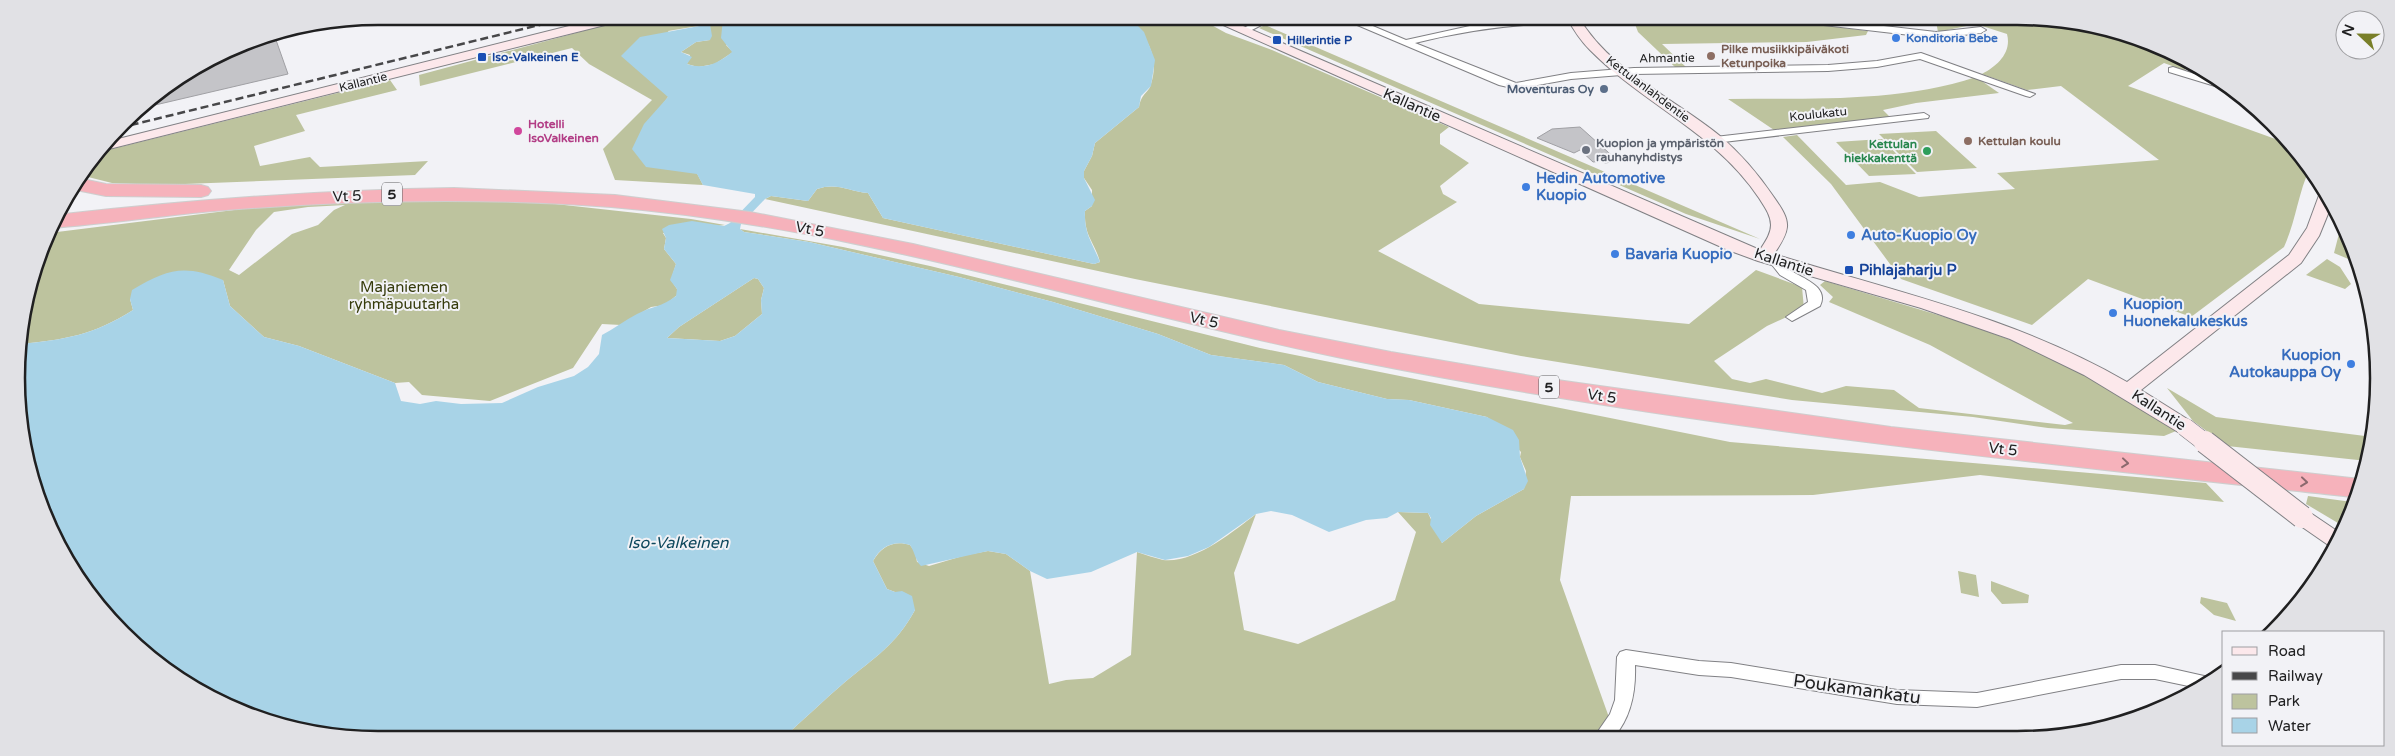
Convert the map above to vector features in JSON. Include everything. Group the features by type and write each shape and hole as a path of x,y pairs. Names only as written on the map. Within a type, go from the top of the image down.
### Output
{"highway":[{"name":"Vt 5","path":"67,210 216,191 396,182 503,184 628,191 747,212 1283,339 1437,368 1747,417 2048,455 2352,487"},
{"path":"82,185 106,190 216,191"},
{"name":"Vt 5","path":"62,221 169,208 303,197 385,194 556,197 747,212 865,226 1291,325 1431,353 1578,378 1743,402 2011,434 2357,471"}],"main road":[{"name":"Kallantie","path":"113,145 589,25"},
{"name":"Kallantie","path":"1229,25 1611,193 1770,259 1951,311 1993,325 2048,348 2129,390 2185,427 2332,538"},
{"name":"Kettulanlahdentie","path":"1578,25 1589,42 1624,72 1715,140 1747,171 1774,210 1779,226 1770,259"},
{"path":"2129,390 2295,258 2306,246 2320,220 2324,203"}],"street":[{"path":"1243,31 1256,25"},
{"name":"Ahmantie","path":"1362,25 1502,83 1516,86 1571,76 1624,72 1828,68 1877,64 1922,56 2030,94"},
{"path":"1405,43 1458,28 1478,25"},
{"path":"1849,25 1936,35 1981,30"},
{"path":"2173,70 2211,83"},
{"name":"Koulukatu","path":"1715,140 1924,116"},
{"path":"1770,259 1785,273 1807,283 1815,294 1815,303 1792,317"},
{"name":"Poukamankatu","path":"1609,731 1615,724 1628,688 1626,658 1699,668 1731,670 1897,697 1977,700 2121,672 2140,671 2198,682"}],"green space":[{"path":"605,25 704,25 668,31 678,48 668,97 662,105 703,185 615,180 603,149 652,100 589,64 572,48 420,86 419,75"},
{"path":"710,25 761,25 726,45 733,52 715,64 698,67 687,64 690,55 681,52 696,42 710,40"},
{"path":"1135,25 1211,25 1226,33 1272,50 1449,127 1440,134 1440,144 1469,163 1440,186 1443,194 1457,202 1378,251 1479,304 1689,324 1756,270 1802,287 1804,309 1767,326 1714,361 1732,379 1750,383 1766,379 1822,393 1846,386 1894,390 1919,408 2065,425 2073,423 1930,345 1829,302 1833,297 1820,285 1825,281 1958,321 2044,352 2122,395 2176,431 2164,436 2048,428 1973,417 1792,400 1521,356 1135,279 765,199 771,196 808,201 817,189 830,186 842,188 868,193 883,218 1094,264 1100,262 1086,227 1085,211 1092,206 1092,190 1084,178 1084,171 1092,156 1095,143 1139,107 1142,98 1150,87 1154,64 1150,47"},
{"path":"1265,25 1760,239 1686,214 1259,28"},
{"path":"1635,25 1822,25 1868,31 1866,35 1807,42 1662,44 1687,68 1676,68 1638,32"},
{"path":"1937,25 1971,25 1938,32"},
{"path":"1979,25 2040,26 2086,32 2130,44 2184,67 2186,71 2164,63 2128,86 2277,140 2307,176 2284,247 2191,317 2088,279 2032,325 1901,279 1831,184 1783,137 1797,135 1846,185 1880,182 1919,197 2015,189 1997,173 2159,160 2061,86 2027,90 1982,74 2002,58 2007,47 2007,34"},
{"path":"1976,77 1999,93 1916,103 1883,110 1890,117 1774,130 1728,99 1884,95 1946,85"},
{"path":"390,80 397,90 296,115 305,131 254,146 260,166 310,157 320,167 428,161 415,175 159,185 112,183 88,177 109,150"},
{"name":"Kettulan hiekkakenttä","path":"1936,131 1977,168 1917,172 1879,134"},
{"path":"1882,139 1916,174 1869,176 1836,142"},
{"name":"Majaniemen ryhmäpuutarha","path":"387,200 528,201 691,219 725,225 663,233 666,238 664,249 676,264 671,280 677,289 677,295 665,305 651,307 621,325 602,324 573,368 490,401 422,395 409,382 395,383 299,346 264,337 230,306 223,280 130,299 133,310 92,331 50,341 27,343 37,287 57,232 282,204","holes":["345,205 334,210 318,225 292,234 239,275 229,270 256,230 274,212 308,207"]},
{"path":"740,229 843,247 930,266 1260,348 1730,442 2206,483 2224,502 1980,475 1813,495 1571,496 1560,580 1614,731 791,731 884,650 908,622 915,610 895,592 887,589 873,561 880,551 894,544 910,545 915,552 917,562 929,566 966,555 988,551 1006,554 1030,571 1049,684 1066,680 1093,678 1131,655 1137,552 1163,560 1188,557 1213,545 1256,514 1234,573 1244,630 1298,644 1395,600 1416,532 1398,512 1428,513 1442,543 1476,516 1524,489 1526,471 1520,457 1521,452 1487,417 1409,400 1387,399 1318,382 1284,365 1211,355 1158,334 1053,302 959,277 809,242 744,232"},
{"path":"2339,234 2349,259 2334,253"},
{"path":"2327,259 2340,267 2351,284 2345,289 2306,275"},
{"path":"754,278 758,279 764,288 761,300 762,314 735,336 720,341 667,338 679,327"},
{"path":"2167,388 2216,417 2365,436 2360,460 2227,446 2193,421"},
{"path":"2308,496 2347,501 2339,523 2306,504"},
{"path":"1958,571 1976,575 1979,597 1961,593"},
{"path":"1991,581 2029,595 2028,603 2002,604 1991,591"},
{"path":"2201,597 2227,603 2236,621 2214,615 2200,603"}],"water":[{"name":"Iso-Valkeinen","path":"710,25 712,36 710,40 696,42 681,52 692,57 687,64 705,66 722,59 732,52 721,38 722,25 1137,25 1144,32 1155,60 1151,86 1141,96 1139,107 1095,143 1092,156 1084,171 1084,178 1095,200 1092,206 1085,211 1086,226 1089,238 1100,262 1094,264 883,218 868,193 830,186 817,189 808,201 771,196 765,199 741,224 740,229 744,232 809,242 959,277 1053,302 1158,334 1211,355 1284,365 1318,382 1387,399 1409,400 1487,417 1513,430 1519,440 1520,457 1528,481 1524,489 1476,516 1442,543 1430,525 1431,518 1428,513 1398,512 1387,518 1366,520 1329,532 1292,515 1271,511 1256,514 1209,547 1188,556 1165,560 1137,552 1091,572 1047,579 1030,571 1006,554 988,551 921,566 910,545 893,544 880,551 873,561 887,589 895,592 902,591 912,596 915,610 908,622 884,650 791,731 378,731 332,728 287,719 222,695 182,672 128,628 84,574 61,534 44,491 37,469 28,424 25,378 27,343 50,341 92,331 133,310 130,299 132,290 166,273 187,271 223,280 230,306 264,337 299,346 395,383 401,401 420,404 436,401 461,404 502,403 538,387 574,376 588,367 599,354 602,335 642,311 676,296 677,289 670,280 676,264 664,249 666,238 662,229 669,225 692,221 724,226 730,223 755,197 755,194 703,185 697,174 646,167 632,149 644,124 668,97 621,56 640,37","holes":["754,278 758,279 764,288 761,300 762,314 735,336 720,341 667,338 679,327"]}],"building":[{"path":"276,40 288,74 154,105 201,72 243,52"},
{"name":"Kuopion ja ympäristön rauhanyhdistys","path":"1580,127 1618,161 1593,162 1580,150 1574,153 1537,138 1552,129"}],"railway":[{"path":"131,125 539,25"}],"place":[{"name":"Konditoria Bebe","path":"1896,38"},
{"name":"Hillerintie P","path":"1277,40"},
{"name":"Pilke musiikkipäiväkoti Ketunpoika","path":"1711,56"},
{"name":"Iso-Valkeinen E","path":"482,57"},
{"name":"Moventuras Oy","path":"1604,89"},
{"name":"Hotelli IsoValkeinen","path":"518,131"},
{"name":"Kettulan koulu","path":"1968,141"},
{"name":"Kuopion ja ympäristön rauhanyhdistys","path":"1586,150"},
{"name":"Kettulan hiekkakenttä","path":"1927,151"},
{"name":"Hedin Automotive Kuopio","path":"1526,187"},
{"name":"Auto-Kuopio Oy","path":"1851,235"},
{"name":"Bavaria Kuopio","path":"1615,254"},
{"name":"Pihlajaharju P","path":"1849,270"},
{"name":"Kuopion Huonekalukeskus","path":"2113,313"},
{"name":"Kuopion Autokauppa Oy","path":"2351,364"}]}
